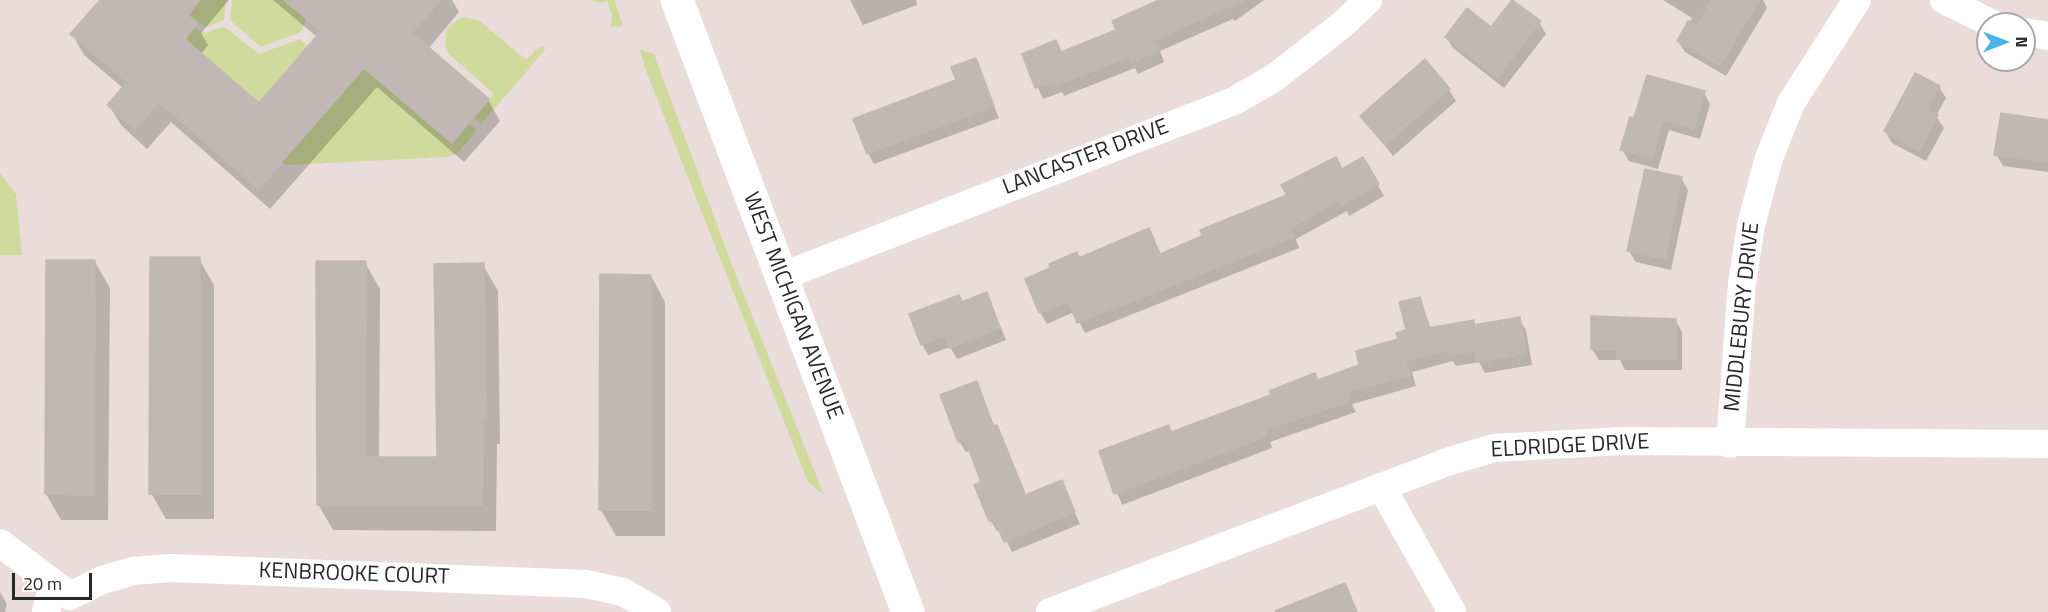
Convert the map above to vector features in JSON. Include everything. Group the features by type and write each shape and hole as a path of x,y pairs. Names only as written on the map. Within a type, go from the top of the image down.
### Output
{"street":[{"name":"WEST MICHIGAN AVENUE","path":"677,0 908,612"},
{"name":"LANCASTER DRIVE","path":"780,277 1234,101 1274,78 1343,24 1368,0"},
{"name":"MIDDLEBURY DRIVE","path":"1730,444 1742,283 1751,225 1769,158 1791,103 1857,0"},
{"path":"1944,0 1976,16"},
{"name":"ELDRIDGE DRIVE","path":"1050,612 1450,461 1494,448 1624,441 1730,444 2048,444"},
{"path":"1382,488 1452,612"},
{"name":"KENBROOKE COURT","path":"0,543 70,596 102,580 123,574 171,568 534,580 586,584 622,592 657,612"},
{"path":"46,612 53,583"}],"green space":[{"path":"200,0 226,0 224,20 206,27 188,15"},
{"path":"232,0 284,0 306,19 301,32 261,47 230,20"},
{"path":"591,0 614,0 623,26 611,27 612,14 607,1 600,3"},
{"path":"466,17 480,21 526,60 538,48 544,46 545,50 481,124 473,117 494,94 449,54 445,46 447,29 457,20"},
{"path":"221,27 226,28 259,54 300,39 308,46 259,103 184,39 194,28 206,33"},
{"path":"640,49 654,54 733,268 824,495 808,482 645,68"},
{"path":"364,68 451,143 468,123 476,129 475,133 458,153 446,157 287,165 281,162"},
{"path":"0,173 16,194 22,255 0,255"}],"building":[{"path":"100,0 200,0 188,15 197,23 185,39 259,103 321,31 284,0 440,0 412,33 489,99 452,143 364,68 258,189 159,102 135,130 107,105 127,82 70,34"},
{"path":"1159,0 1244,0 1154,40 1159,50 1131,63 1128,57 1056,85 1054,81 1035,88 1022,54 1056,40 1061,52 1116,30 1112,21"},
{"path":"1512,0 1541,21 1497,78 1445,37 1467,8 1491,27"},
{"path":"1712,0 1759,0 1720,66 1677,41 1688,21 1697,26"},
{"path":"976,58 994,106 867,154 853,119 956,80 951,67"},
{"path":"1425,59 1450,89 1385,145 1360,116"},
{"path":"1915,73 1940,86 1927,110 1938,115 1919,151 1884,131"},
{"path":"1647,75 1705,91 1694,129 1663,120 1652,158 1620,150 1630,117 1634,118"},
{"path":"2001,113 2048,120 2048,162 1994,155"},
{"path":"1336,157 1342,169 1363,157 1379,184 1342,205 1339,200 1291,228 1294,237 1077,323 1068,301 1039,313 1025,279 1050,268 1049,264 1077,252 1079,258 1149,228 1160,254 1202,236 1200,230 1287,195 1281,185"},
{"path":"1645,169 1682,177 1665,259 1627,251"},
{"path":"150,257 200,257 200,494 149,494"},
{"path":"46,260 95,260 94,495 45,494"},
{"path":"316,261 366,261 365,457 437,457 434,264 484,263 486,419 483,419 482,505 317,505"},
{"path":"600,274 651,275 651,510 599,510"},
{"path":"987,292 1000,328 949,348 945,335 921,345 909,314 959,295 962,302"},
{"path":"1420,297 1429,328 1474,320 1474,325 1520,317 1526,354 1477,362 1475,351 1448,355 1447,350 1406,361 1410,375 1347,392 1350,401 1265,430 1267,436 1114,494 1099,451 1169,425 1171,432 1271,395 1269,391 1315,373 1318,380 1359,365 1356,351 1398,339 1396,333 1406,330 1399,302"},
{"path":"1591,316 1676,319 1676,359 1617,359 1617,349 1591,349"},
{"path":"977,381 993,426 997,425 1025,495 1062,480 1075,512 1004,542 994,519 989,521 974,485 981,482 965,439 958,442 940,395"},
{"path":"1345,583 1357,612 1275,611"}]}
